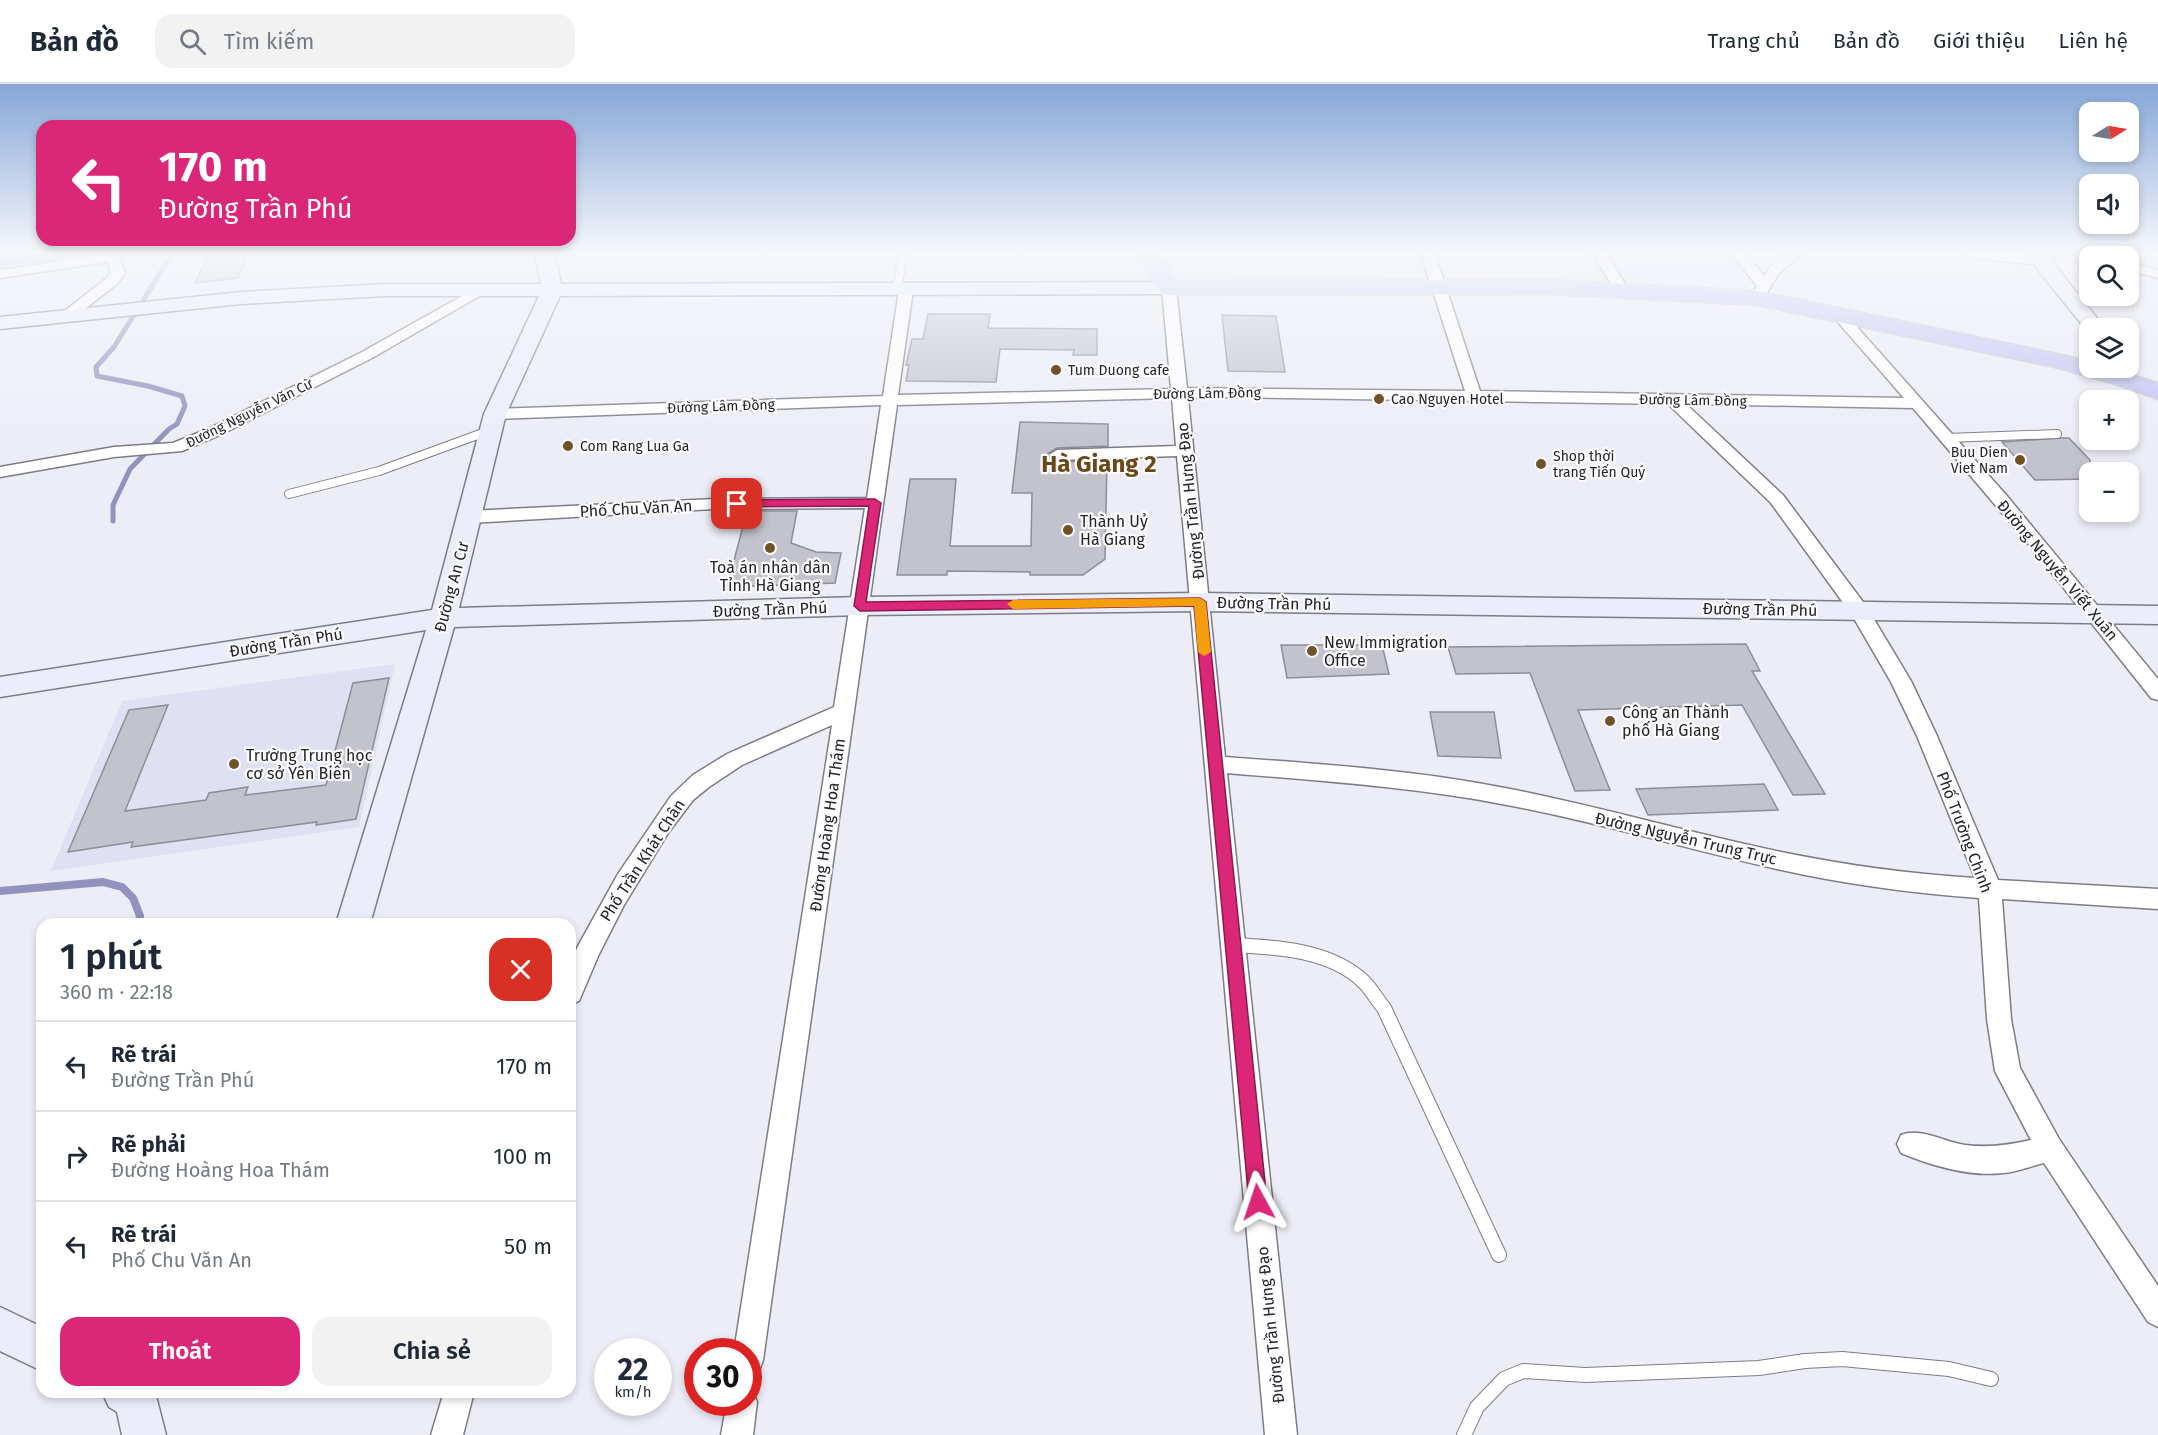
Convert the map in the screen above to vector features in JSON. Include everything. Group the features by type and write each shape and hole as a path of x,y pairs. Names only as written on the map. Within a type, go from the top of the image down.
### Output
{"highway":[{"path":"1856,317 2079,365"},
{"path":"2132,378 2158,392"}],"main road":[{"path":"0,323 57,317"},
{"name":"Đường An Cư","path":"355,918 443,618 493,422 540,317"},
{"name":"Đường Trần Phú","path":"0,687 443,618 860,606 1200,602 2158,615"},
{"path":"0,1328 36,1347"}],"street":[{"name":"Đường Nguyễn Văn Cừ","path":"0,472 114,452 176,448 216,431 367,355 433,317"},
{"name":"Đường Hoàng Hoa Thám","path":"751,1338 890,400 899,317"},
{"name":"Đường Trần Hưng Đạo","path":"1172,317 1281,1435"},
{"path":"1449,317 1474,396"},
{"name":"Đường Nguyễn Viết Xuân","path":"1841,317 1918,404 2097,615 2158,693"},
{"name":"Đường Lâm Đồng","path":"493,422 890,400 1179,393 1918,404"},
{"name":"Phố Trường Chinh","path":"1672,399 1777,499 1859,611 1901,681 1927,736 1990,888 1999,1019 2008,1071 2050,1148 2158,1312"},
{"path":"1057,455 1185,452"},
{"name":"Phố Chu Văn An","path":"469,517 714,504 875,503"},
{"name":"Phố Trần Khát Chân","path":"576,978 589,944 624,883 684,794 714,771 761,744 844,711"},
{"name":"Đường Nguyễn Trung Trực","path":"1215,764 1333,774 1452,788 1547,804 1755,856 1855,875 1938,885 2158,898"},
{"path":"1910,1144 1965,1158 2002,1161 2050,1148"},
{"path":"447,1435 457,1398"},
{"path":"737,1435 740,1416"}],"lane":[{"path":"289,494 379,471 493,422"},
{"path":"1947,438 2057,434"},
{"path":"1233,945 1262,945 1311,955 1345,968 1364,982 1384,1008 1499,1255"},
{"path":"1464,1435 1477,1407 1504,1379 1523,1371 1585,1375 1760,1368 1805,1360 1842,1359 1949,1369 1991,1379"}],"shaded area":[{"name":"Trường Trung học cơ sở Yên Biên","path":"395,664 359,827 51,871 122,701"}],"building":[{"path":"927,317 990,317 988,328 1097,329 1097,355 1073,355 1074,350 1000,349 996,382 906,381 909,365 906,365 912,339 923,339"},
{"path":"1222,317 1276,317 1285,372 1228,371"},
{"path":"1020,422 1108,424 1108,446 1057,448 1047,454 1057,462 1107,461 1105,559 1083,575 947,571 947,575 897,575 910,479 956,479 950,546 1031,546 1032,493 1012,493"},
{"path":"2069,438 2090,462 2079,462 2079,479 2035,480 2002,442"},
{"name":"Toà án nhân dân Tỉnh Hà Giang","path":"747,511 797,511 791,543 816,552 841,553 835,583 727,587"},
{"path":"1746,644 1760,671 1752,671 1825,794 1793,795 1742,705 1578,710 1610,790 1575,791 1530,673 1456,674 1448,647"},
{"path":"1281,645 1382,645 1389,674 1287,678"},
{"path":"389,678 356,819 316,825 317,822 131,847 133,842 68,852 129,710 168,705 125,811 206,800 209,793 248,787 245,795 326,785 353,683"},
{"path":"1430,712 1494,712 1501,758 1438,756"},
{"path":"1764,784 1778,810 1648,815 1636,789"}],"waterway":[{"path":"113,521 113,505 130,469 169,429 177,424 185,406 182,396 148,386 97,376 96,367 114,347 133,317"},
{"path":"0,891 103,882 122,887 133,898 140,918"}],"slow traffic":[{"path":"1013,604 1200,602 1204,652"}],"place":[{"name":"Tum Duong cafe","path":"1056,370"},
{"name":"Cao Nguyen Hotel","path":"1379,399"},
{"name":"Com Rang Lua Ga","path":"568,446"},
{"name":"Buu Dien Viet Nam","path":"2020,460"},
{"name":"Shop thời trang Tiến Quý","path":"1541,464"},
{"name":"Thành Uỷ Hà Giang","path":"1068,530"},
{"name":"Toà án nhân dân Tỉnh Hà Giang","path":"770,548"},
{"name":"New Immigration Office","path":"1312,651"},
{"name":"Công an Thành phố Hà Giang","path":"1610,721"},
{"name":"Trường Trung học cơ sở Yên Biên","path":"234,764"}],"district":[{"name":"Hà Giang 2","path":"1099,464"}],"route":[{"path":"737,504 875,503 860,606 1200,602 1258,1202"}]}
